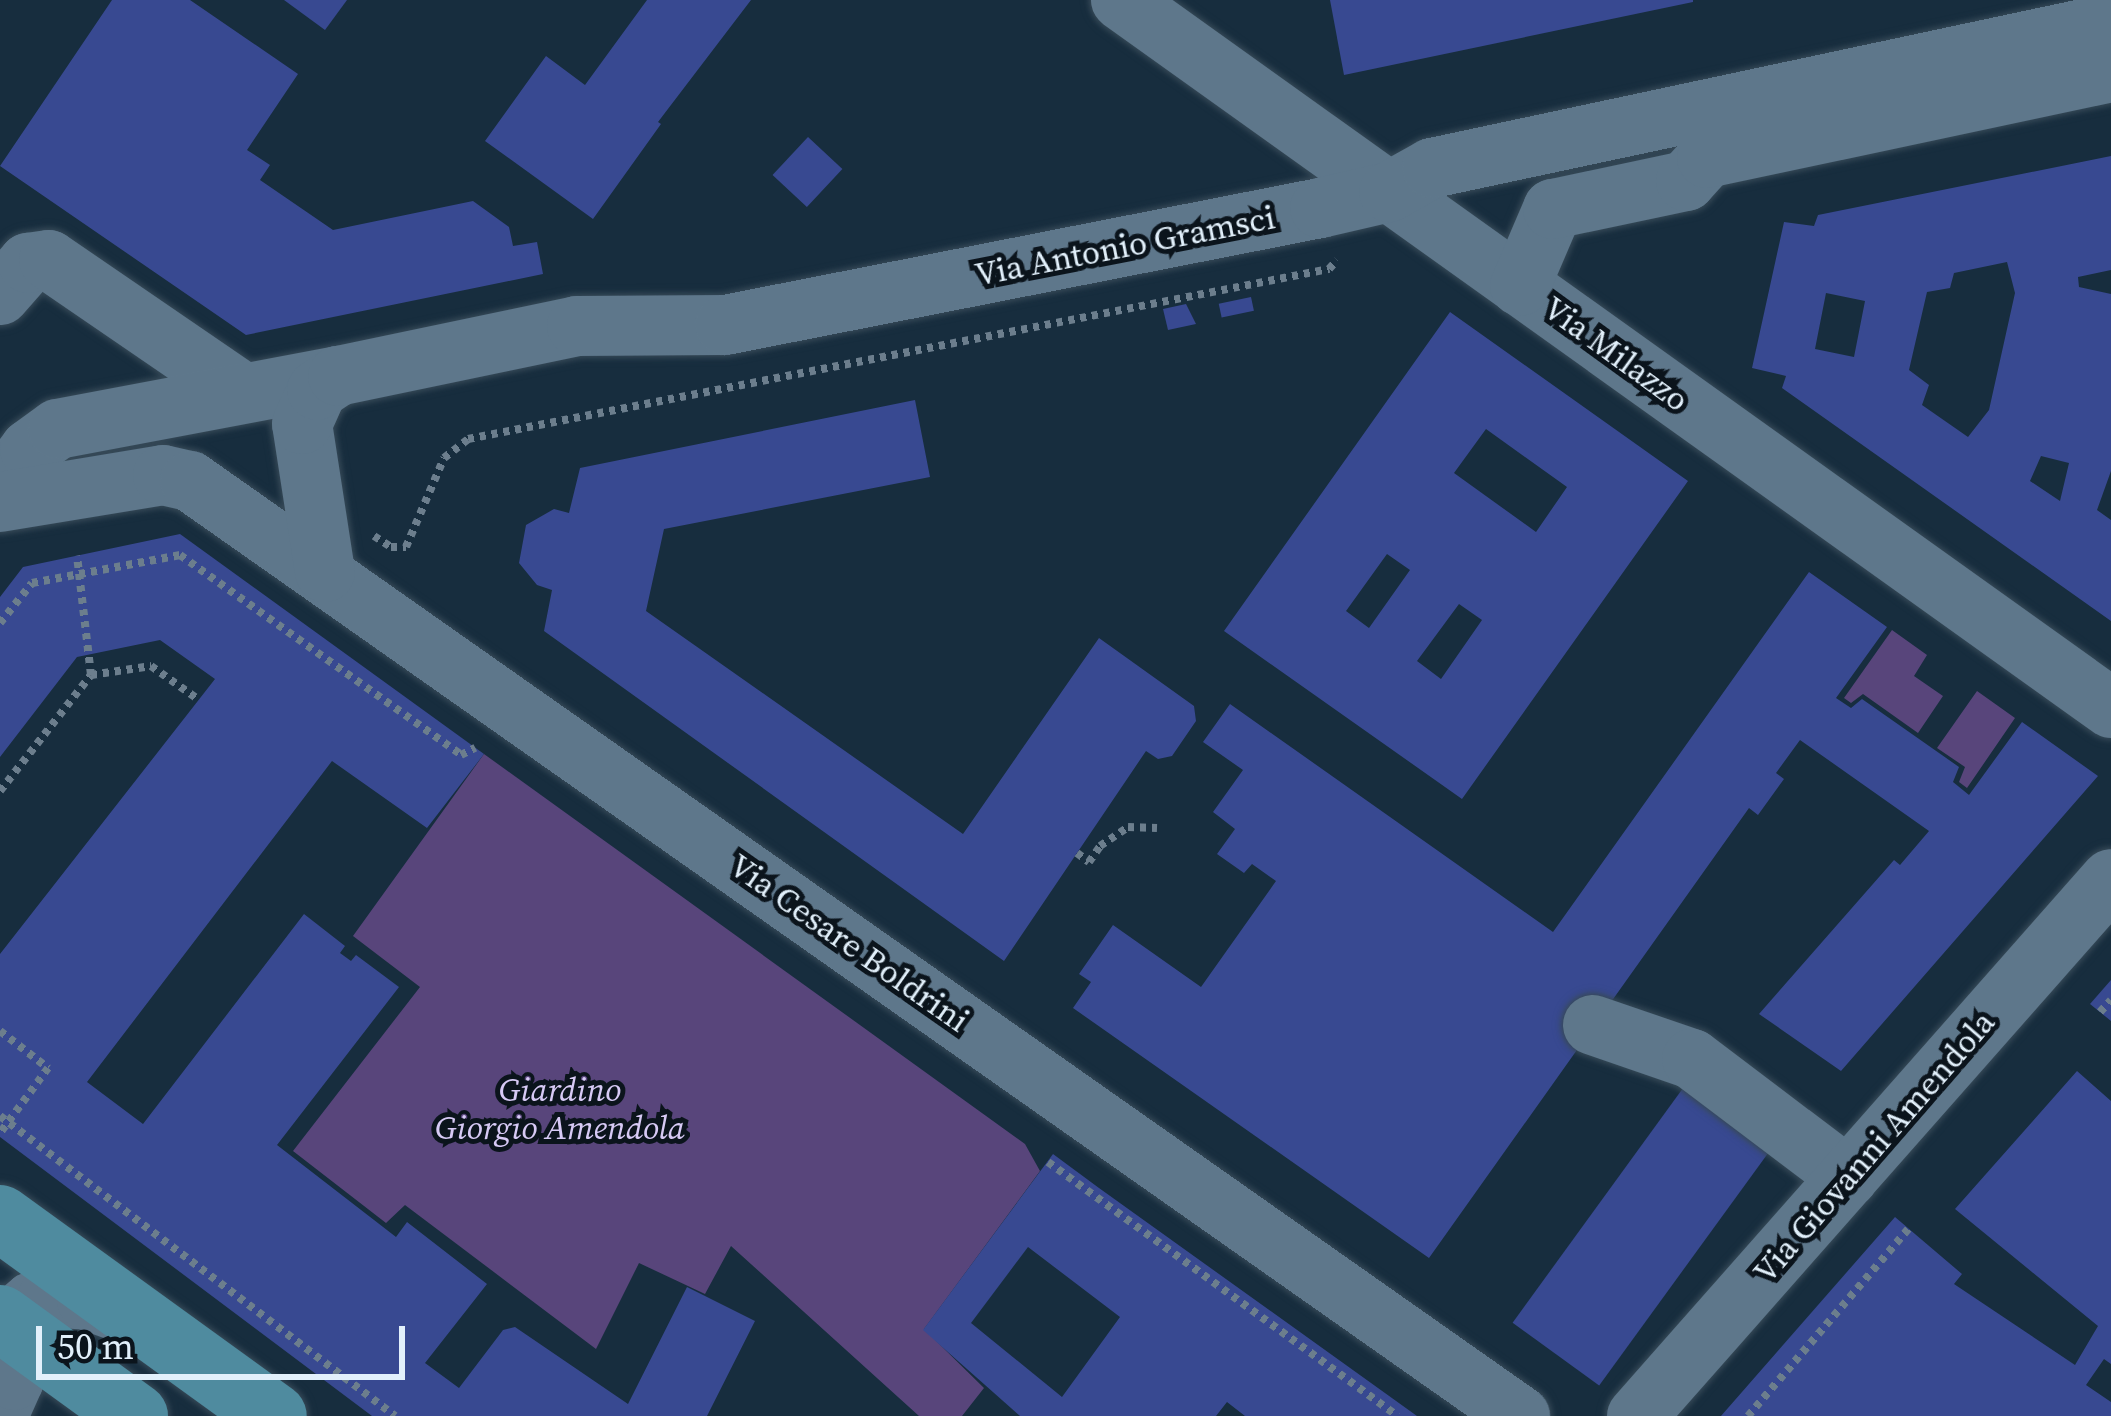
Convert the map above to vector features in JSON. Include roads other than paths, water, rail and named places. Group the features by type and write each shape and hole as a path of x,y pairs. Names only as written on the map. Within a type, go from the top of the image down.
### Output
{"main road":[{"path":"0,1218 274,1416"},
{"path":"3,1324 111,1409"}],"street":[{"name":"Via Milazzo","path":"1121,0 2111,707"},
{"name":"Via Antonio Gramsci","path":"0,489 30,449 58,429 577,326 725,326 1389,192 1432,168 2111,22"},
{"path":"1520,286 1553,208 1686,181 1706,158 2111,72"},
{"path":"0,295 28,263 50,260 242,392"},
{"path":"325,572 302,424 317,390 338,376"},
{"name":"Via Cesare Boldrini","path":"0,502 71,487 175,476 325,572 1520,1416"},
{"name":"Via Giovanni Amendola","path":"1637,1416 2111,878"},
{"path":"1593,1025 1692,1059 1848,1177"},
{"path":"0,1411 14,1380 3,1324 32,1302 58,1296 101,1304 148,1324"}],"park label":[{"name":"Giardino Giorgio Amendola","path":"560,1109"}]}
